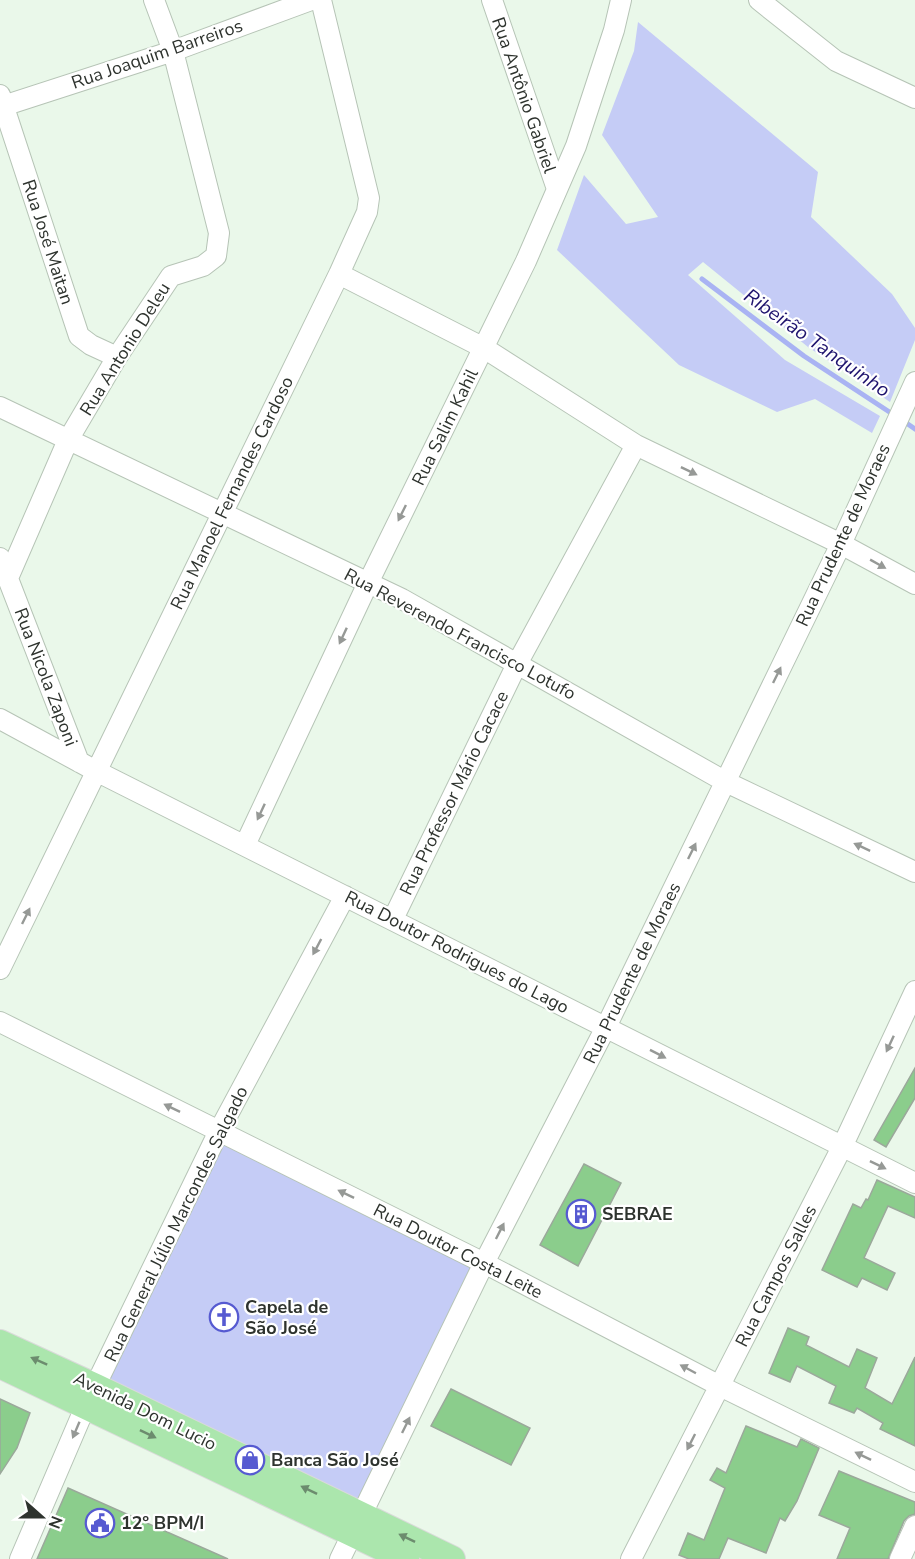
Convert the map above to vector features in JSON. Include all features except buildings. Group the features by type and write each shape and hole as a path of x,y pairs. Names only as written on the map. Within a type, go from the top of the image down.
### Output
{"main road":[{"name":"Avenida Dom Lucio","path":"0,1343 91,1396 357,1525 452,1559"},
{"name":"Avenida Dom Lucio","path":"0,1365 91,1396"},
{"name":"Avenida Dom Lucio","path":"357,1525 406,1559"}],"street":[{"name":"Rua Antonio Deleu","path":"8,578 68,440 117,357 171,276 203,266 216,256 219,233 173,51 154,0"},
{"name":"Rua Joaquim Barreiros","path":"1,103 173,51 311,0"},
{"name":"Rua Manoel Fernandes Cardoso","path":"0,969 87,767 222,513 367,212 369,198 321,0"},
{"name":"Rua Antônio Gabriel","path":"492,0 557,189"},
{"name":"Rua Salim Kahil","path":"245,845 368,582 526,261 576,146 614,30 621,0"},
{"path":"759,0 836,61 915,98"},
{"name":"Rua José Maitan","path":"1,103 79,336 91,345 117,357"},
{"path":"339,274 484,348 636,445 841,544 915,584"},
{"name":"Rua Prudente de Moraes","path":"340,1559 484,1263 606,1027 726,782 841,544 915,382"},
{"name":"Rua Reverendo Francisco Lotufo","path":"0,407 402,599 726,782 915,872"},
{"name":"Rua Professor Mário Cacace","path":"393,919 517,664 636,445"},
{"name":"Rua Nicola Zaponi","path":"0,558 87,767"},
{"name":"Rua Doutor Rodrigues do Lago","path":"0,719 87,767 915,1183"},
{"name":"Rua General Júlio Marcondes Salgado","path":"20,1559 91,1396 219,1131 345,896"},
{"name":"Rua Campos Salles","path":"631,1559 842,1147 915,991"},
{"name":"Rua Doutor Costa Leite","path":"0,1022 484,1263 720,1386 915,1482"},
{"path":"900,1559 915,1526"}],"shaded area":[{"path":"638,22 818,172 811,217 892,294 915,328 915,340 890,402 808,347 703,262 688,275 785,360 880,416 872,433 815,399 777,412 679,365 557,250 584,175 626,224 658,217 602,135 634,51"},
{"path":"220,1142 477,1262 356,1505 106,1385"}],"waterway":[{"name":"Ribeirão Tanquinho","path":"702,279 804,356 894,415"},
{"name":"Ribeirão Tanquinho","path":"902,420 915,429"}],"place":[{"name":"SEBRAE","path":"581,1214"},
{"name":"Capela de São José","path":"224,1317"},
{"name":"Banca São José","path":"250,1460"},
{"name":"12º BPM/I","path":"100,1523"}]}
